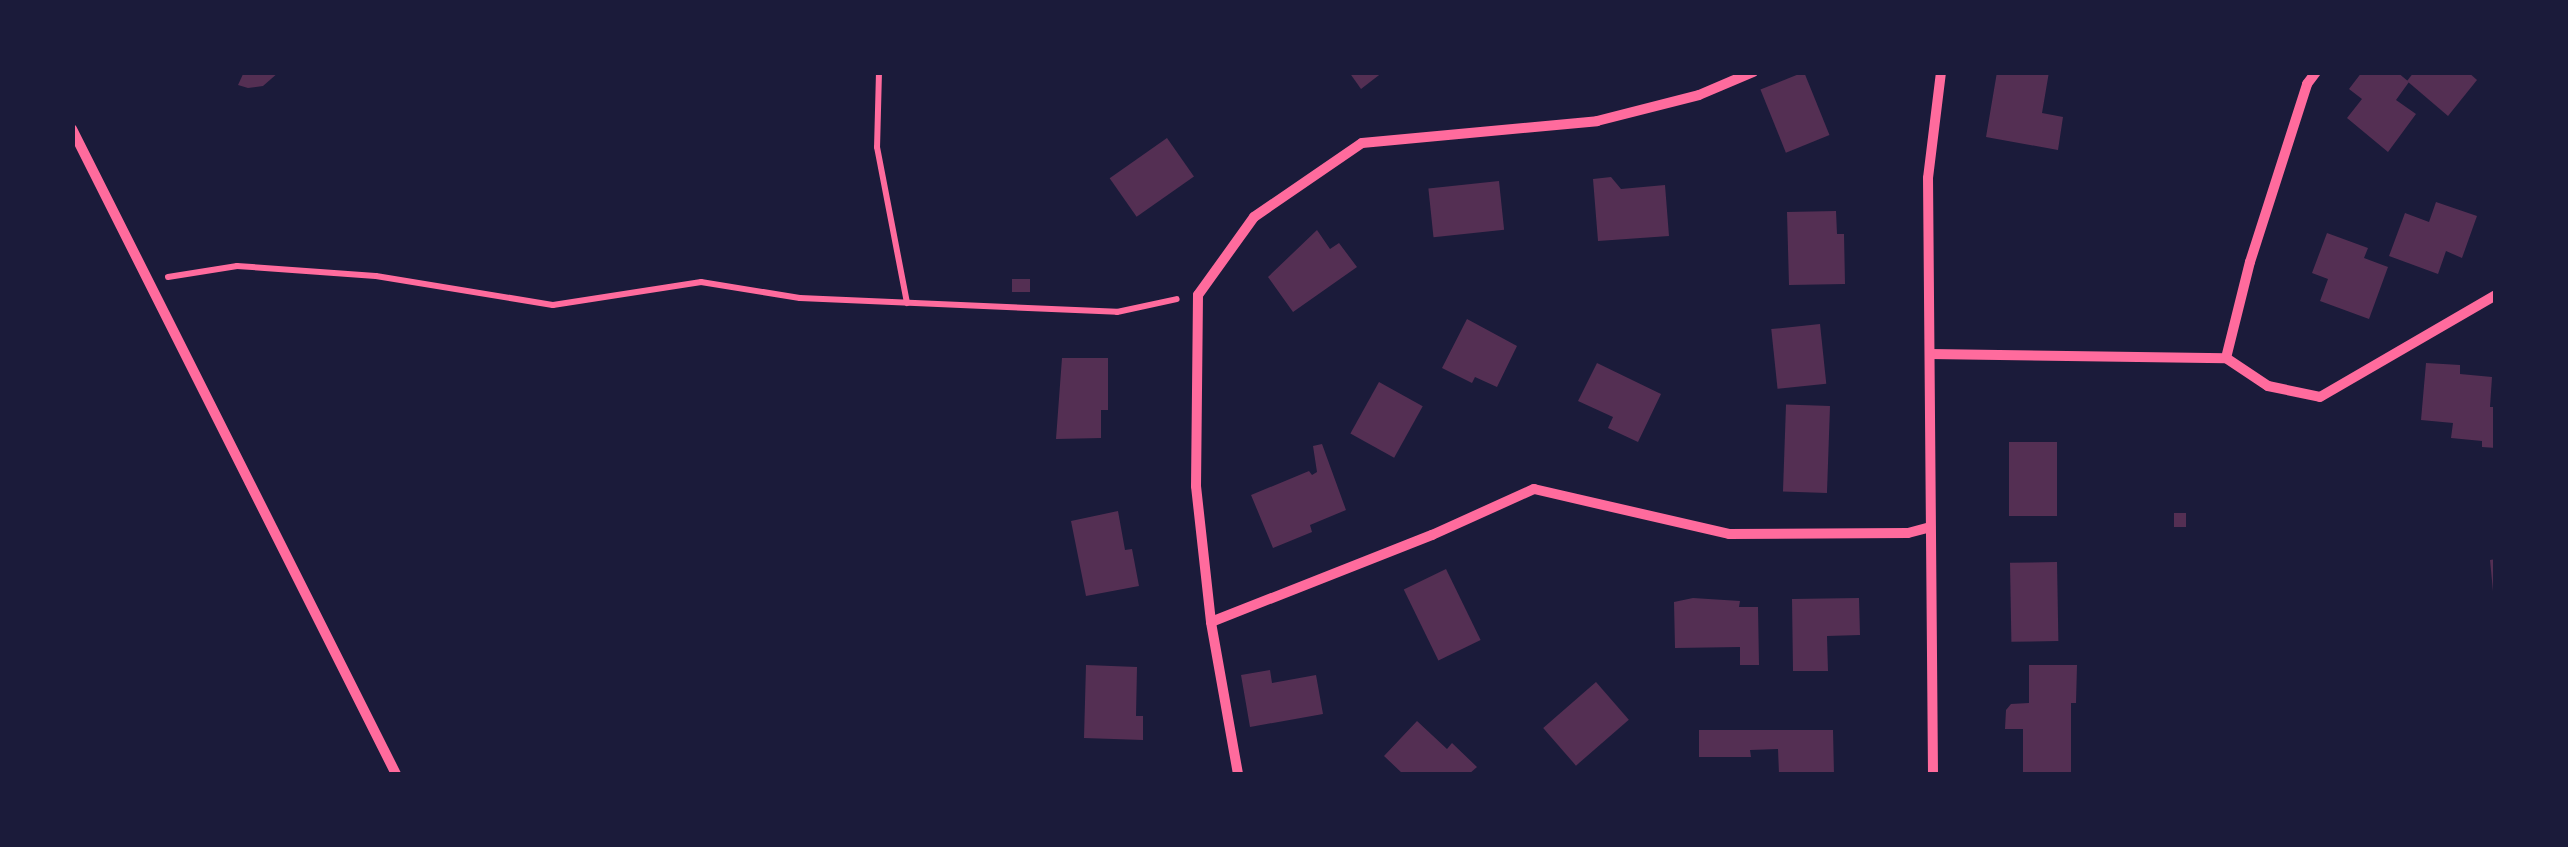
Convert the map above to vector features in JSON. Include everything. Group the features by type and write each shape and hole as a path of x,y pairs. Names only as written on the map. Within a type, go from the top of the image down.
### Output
{"street":[{"path":"1238,774 1210,622 1196,486 1198,294 1254,217 1362,143 1597,122 1699,96 1753,72"},
{"path":"1932,774 1928,178 1940,72"},
{"path":"2226,358 2250,262 2307,84 2316,72"},
{"path":"72,129 152,280 396,774"},
{"path":"1930,354 2226,358 2268,386 2320,397 2496,295"},
{"path":"1210,622 1432,535 1534,489 1728,534 1908,532 1930,528"}],"path":[{"path":"879,72 878,147 907,302"},
{"path":"2496,219 2496,236"},
{"path":"152,280 237,266 376,276 553,306 701,282 800,298 1117,312 1198,294"}],"building":[{"path":"244,72 279,72 263,86 248,88 238,85"},
{"path":"1349,72 1383,72 1361,89"},
{"path":"1804,72 1829,135 1786,153 1760,90"},
{"path":"1997,72 2049,72 2042,113 2063,117 2058,150 1986,137"},
{"path":"2362,72 2397,72 2409,82 2396,100 2416,114 2388,152 2347,118 2362,99 2349,89"},
{"path":"2414,72 2468,72 2477,80 2448,116 2407,81"},
{"path":"1167,138 1194,177 1137,217 1110,178"},
{"path":"1611,177 1621,189 1665,185 1669,236 1598,241 1593,179"},
{"path":"1499,181 1504,230 1434,237 1428,188"},
{"path":"2436,202 2477,216 2462,258 2446,251 2438,274 2389,256 2405,213 2429,222"},
{"path":"1836,211 1837,234 1844,234 1845,284 1789,285 1787,212"},
{"path":"1317,230 1330,249 1339,243 1357,267 1293,312 1268,277"},
{"path":"2327,233 2368,248 2364,258 2388,267 2369,319 2320,301 2328,279 2312,273"},
{"path":"1012,279 1030,279 1030,292 1012,292"},
{"path":"1467,319 1517,346 1497,387 1475,377 1472,383 1442,368"},
{"path":"1820,324 1826,384 1778,389 1771,329"},
{"path":"1062,358 1108,358 1108,410 1101,410 1101,438 1056,439"},
{"path":"1597,363 1661,394 1638,442 1608,428 1613,417 1578,401"},
{"path":"2426,363 2460,365 2460,374 2492,377 2490,407 2496,407 2496,448 2482,447 2482,441 2451,438 2453,423 2421,420"},
{"path":"1379,382 1423,406 1394,458 1350,434"},
{"path":"1786,404 1830,406 1827,493 1783,491"},
{"path":"2009,442 2057,442 2057,516 2009,516"},
{"path":"1322,444 1346,510 1310,525 1312,532 1273,548 1251,495 1309,471 1312,475 1317,472 1313,446"},
{"path":"1118,511 1125,550 1132,549 1139,586 1086,596 1071,521"},
{"path":"2174,513 2186,513 2186,527 2174,527"},
{"path":"2496,559 2496,591 2493,591 2490,560"},
{"path":"2057,562 2058,641 2011,642 2010,563"},
{"path":"1446,569 1481,640 1438,661 1404,590"},
{"path":"1693,598 1740,601 1739,607 1758,607 1759,665 1740,665 1740,647 1675,648 1674,602"},
{"path":"1859,598 1860,635 1827,636 1828,671 1793,671 1792,599"},
{"path":"1086,665 1137,667 1136,716 1143,716 1143,740 1084,738"},
{"path":"2029,665 2077,665 2076,703 2071,703 2071,774 2023,774 2023,729 2005,729 2006,710 2011,704 2029,703"},
{"path":"1270,670 1272,683 1316,675 1323,714 1250,727 1241,675"},
{"path":"1596,682 1629,720 1576,766 1543,728"},
{"path":"1417,721 1447,749 1452,743 1477,767 1469,774 1403,774 1384,756"},
{"path":"1699,730 1833,730 1834,774 1779,774 1778,749 1750,750 1751,757 1699,757"}]}
